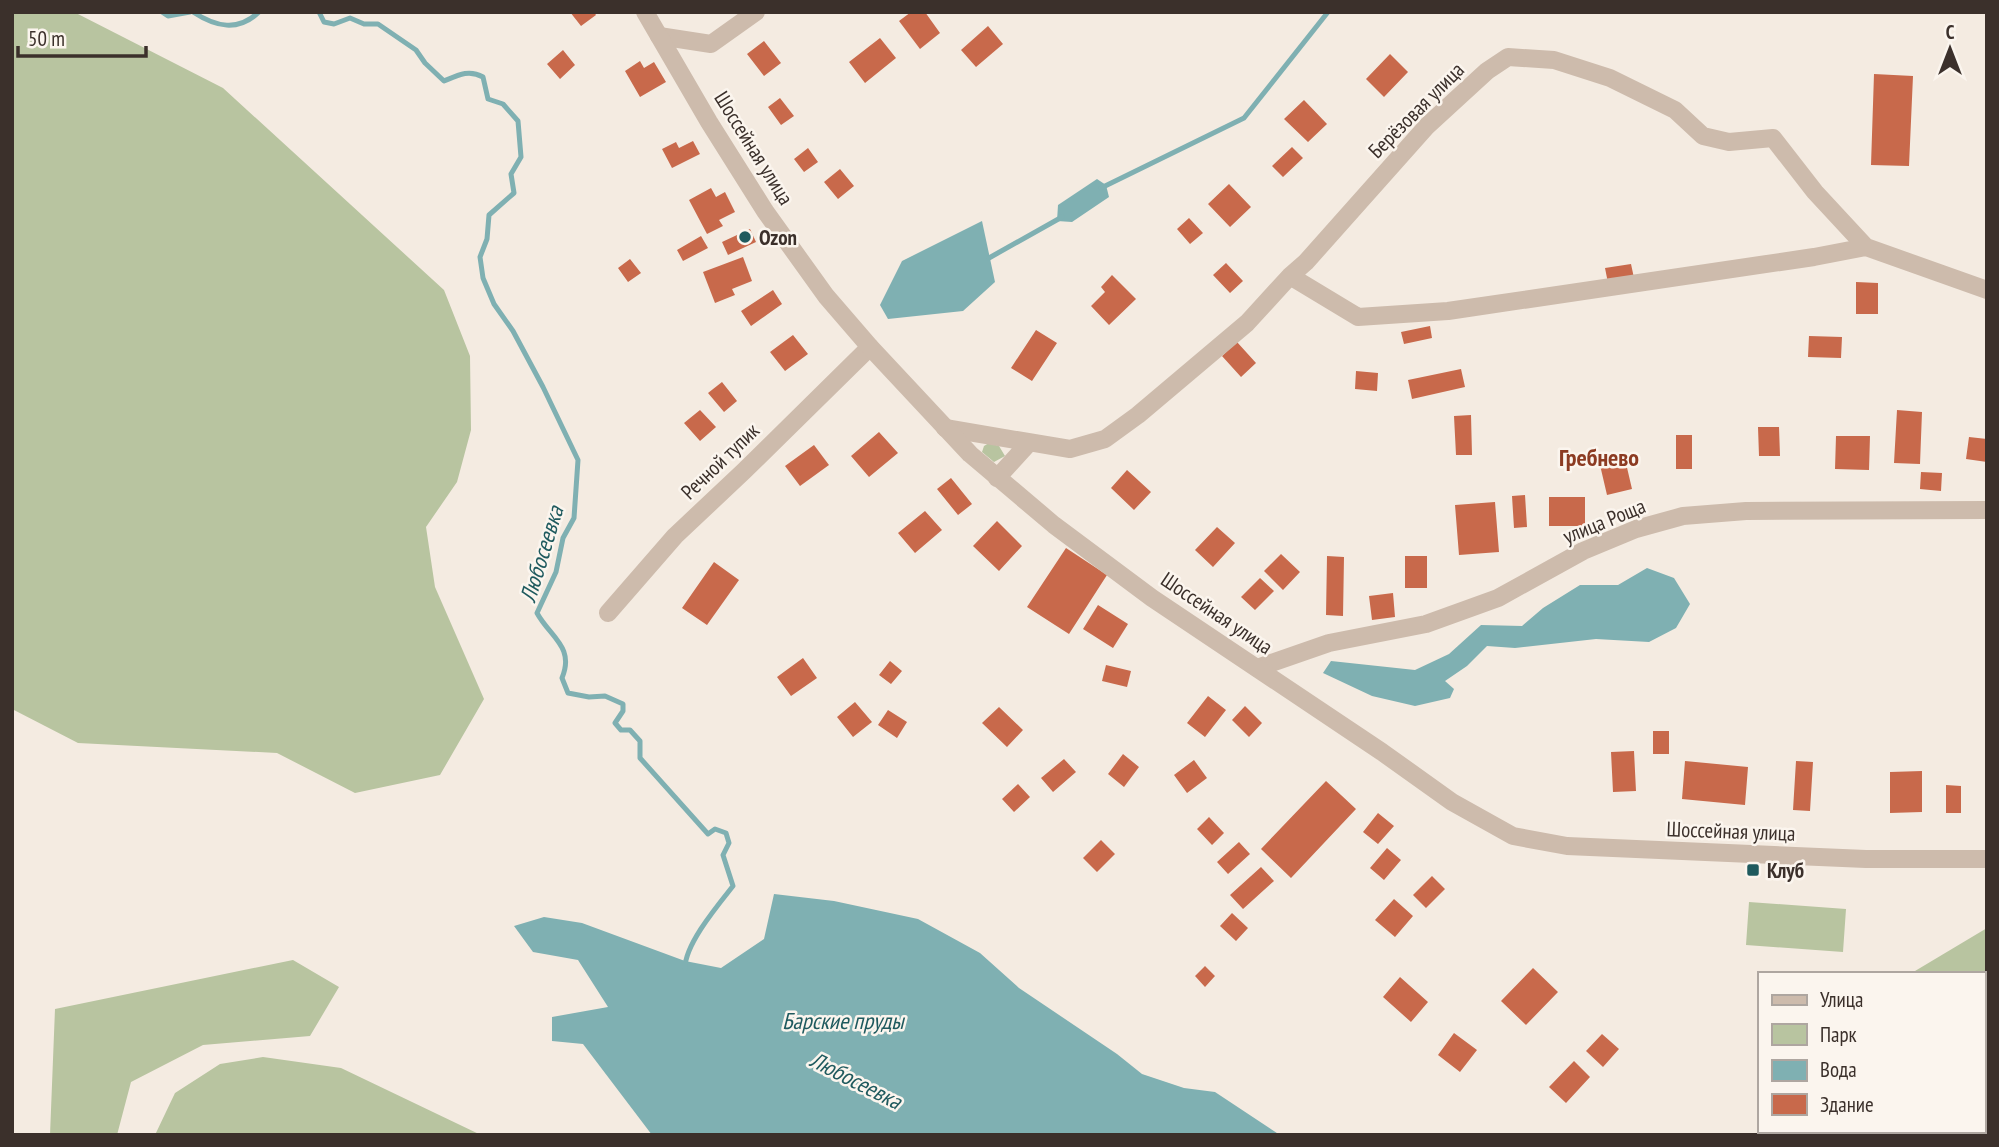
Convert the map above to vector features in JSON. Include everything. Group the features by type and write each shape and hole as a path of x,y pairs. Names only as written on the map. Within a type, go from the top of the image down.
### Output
{"street":[{"name":"Шоссейная улица","path":"645,12 765,211 827,296 870,348 945,428 997,478 1152,598 1451,802 1513,836 1567,846 1866,859 1987,859"},
{"path":"659,36 711,44 757,12"},
{"name":"Берёзовая улица","path":"945,428 1070,449 1105,439 1138,415 1247,323 1306,262 1427,126 1487,71 1508,57 1554,60 1610,78 1675,110 1703,136 1729,142 1773,138 1815,192 1866,247"},
{"path":"1290,276 1358,317 1447,311 1866,247 1987,290"},
{"name":"Речной тупик","path":"608,613 675,536 870,348"},
{"path":"997,478 1028,444"},
{"name":"улица Роща","path":"1257,668 1329,643 1426,624 1486,603 1583,551 1636,529 1683,516 1746,510 1987,510"}],"green space":[{"path":"12,12 74,12 223,88 444,290 470,356 471,430 457,482 426,527 435,587 484,699 440,775 355,793 277,753 78,743 12,709"},
{"path":"989,443 999,446 1005,456 994,462 982,452 984,446"},
{"path":"1749,902 1846,909 1843,952 1746,945"},
{"path":"1987,928 1987,1113 1985,972 1913,972"},
{"path":"293,960 339,987 310,1036 203,1045 131,1082 117,1135 50,1135 55,1009"},
{"path":"263,1057 341,1068 481,1135 155,1135 175,1093 220,1064"}],"water":[{"path":"1097,179 1106,185 1109,197 1072,222 1057,221 1058,205"},
{"path":"982,221 995,282 963,311 888,319 880,305 902,261"},
{"path":"1647,568 1674,578 1690,604 1676,628 1649,642 1596,639 1515,648 1487,646 1467,666 1445,681 1454,689 1450,698 1415,706 1372,696 1323,673 1331,661 1415,670 1449,654 1481,625 1522,626 1543,608 1580,585 1618,585"},
{"name":"Барские пруды","path":"774,894 834,901 918,919 980,953 1019,988 1142,1074 1184,1088 1215,1092 1280,1135 652,1135 583,1044 552,1041 552,1017 608,1007 578,960 533,952 514,926 544,917 582,923 685,961 721,968 764,939"}],"building":[{"path":"570,12 594,12 596,15 581,26"},
{"path":"911,12 925,12 940,33 920,49 899,21"},
{"path":"988,26 1003,44 976,67 961,50"},
{"path":"880,38 896,58 865,83 849,62"},
{"path":"764,41 781,63 764,76 747,54"},
{"path":"563,50 575,65 560,79 547,64"},
{"path":"1390,54 1408,72 1384,97 1366,79"},
{"path":"640,61 644,68 654,62 666,82 640,97 625,71"},
{"path":"1874,74 1913,76 1909,166 1871,165"},
{"path":"780,98 794,116 781,125 768,107"},
{"path":"1304,100 1327,124 1308,142 1284,119"},
{"path":"693,141 700,154 672,168 662,149 676,142 679,148"},
{"path":"1292,147 1303,158 1283,177 1272,166"},
{"path":"808,148 818,162 804,172 794,159"},
{"path":"840,169 854,186 838,199 824,182"},
{"path":"1229,184 1251,207 1230,227 1208,204"},
{"path":"711,188 716,197 725,192 735,212 719,220 723,226 707,234 689,200"},
{"path":"1189,218 1203,233 1190,244 1177,229"},
{"path":"750,229 756,242 728,255 722,242"},
{"path":"701,236 708,248 683,261 677,250"},
{"path":"743,257 752,281 732,289 735,295 715,303 703,272"},
{"path":"630,259 641,273 628,282 618,268"},
{"path":"1226,263 1243,281 1230,293 1213,275"},
{"path":"1631,264 1634,278 1608,283 1605,268"},
{"path":"1112,275 1136,299 1109,325 1091,306 1105,292 1101,287"},
{"path":"1856,282 1878,283 1878,314 1856,314"},
{"path":"773,290 782,304 751,326 741,311"},
{"path":"1430,326 1432,338 1404,344 1401,332"},
{"path":"1036,330 1057,343 1032,381 1011,368"},
{"path":"793,335 808,354 785,371 770,352"},
{"path":"1809,336 1842,337 1841,358 1808,357"},
{"path":"1237,342 1256,363 1241,377 1222,356"},
{"path":"1461,369 1465,387 1412,399 1408,380"},
{"path":"1356,371 1378,373 1377,391 1355,389"},
{"path":"722,382 737,401 724,412 708,393"},
{"path":"700,410 716,427 700,441 684,423"},
{"path":"1897,410 1922,412 1920,464 1894,463"},
{"path":"1471,415 1472,455 1456,455 1454,416"},
{"path":"1758,427 1779,427 1780,456 1759,456"},
{"path":"879,432 898,453 869,477 851,456"},
{"path":"1676,435 1692,435 1692,469 1676,469"},
{"path":"1836,436 1870,436 1869,470 1835,469"},
{"path":"1969,437 1987,439 1987,462 1966,459"},
{"path":"814,445 829,465 800,486 785,466"},
{"path":"1625,459 1632,489 1607,495 1600,465"},
{"path":"1127,470 1151,492 1134,510 1111,488"},
{"path":"1921,472 1942,473 1941,491 1920,489"},
{"path":"951,478 972,504 958,515 937,489"},
{"path":"1525,495 1527,527 1514,528 1512,496"},
{"path":"1549,497 1585,497 1585,526 1549,526"},
{"path":"1495,502 1499,552 1459,555 1455,505"},
{"path":"925,511 942,530 915,553 898,533"},
{"path":"997,521 1022,546 999,571 973,546"},
{"path":"1217,527 1235,543 1213,567 1195,550"},
{"path":"1066,548 1107,575 1069,634 1027,607"},
{"path":"1281,554 1300,572 1283,590 1264,571"},
{"path":"1327,556 1344,557 1343,616 1326,615"},
{"path":"1405,556 1427,556 1427,588 1405,588"},
{"path":"714,562 739,580 707,625 682,608"},
{"path":"1260,578 1274,591 1255,610 1241,597"},
{"path":"1393,593 1395,617 1372,620 1369,596"},
{"path":"1098,605 1128,624 1113,648 1083,629"},
{"path":"803,658 817,678 791,696 777,677"},
{"path":"890,661 902,671 891,684 879,675"},
{"path":"1106,665 1131,671 1127,687 1102,681"},
{"path":"1208,696 1226,710 1205,737 1187,723"},
{"path":"855,702 872,722 853,737 837,717"},
{"path":"1245,706 1262,723 1249,737 1232,720"},
{"path":"999,707 1023,730 1007,747 982,723"},
{"path":"888,710 907,722 897,738 878,725"},
{"path":"1653,731 1669,731 1669,754 1653,754"},
{"path":"1634,751 1636,791 1613,792 1611,752"},
{"path":"1123,754 1139,767 1124,787 1108,774"},
{"path":"1064,759 1076,772 1053,792 1041,778"},
{"path":"1194,760 1207,778 1187,793 1174,775"},
{"path":"1685,761 1748,767 1745,805 1682,799"},
{"path":"1796,761 1813,762 1810,811 1793,810"},
{"path":"1922,771 1922,812 1890,813 1890,772"},
{"path":"1326,781 1356,809 1291,878 1261,849"},
{"path":"1018,784 1030,797 1014,812 1002,799"},
{"path":"1946,785 1961,786 1961,813 1946,813"},
{"path":"1378,813 1394,826 1378,844 1363,832"},
{"path":"1209,817 1224,833 1212,845 1197,829"},
{"path":"1101,840 1115,854 1097,872 1083,858"},
{"path":"1239,842 1250,854 1228,874 1217,862"},
{"path":"1387,848 1401,860 1384,880 1370,868"},
{"path":"1261,867 1274,881 1243,909 1230,895"},
{"path":"1432,876 1445,889 1426,908 1413,895"},
{"path":"1394,899 1413,916 1395,937 1375,920"},
{"path":"1232,913 1248,928 1236,941 1220,926"},
{"path":"1205,966 1215,976 1205,987 1195,976"},
{"path":"1533,968 1558,992 1526,1025 1501,1001"},
{"path":"1400,977 1428,1002 1411,1022 1383,997"},
{"path":"1454,1033 1477,1050 1460,1072 1438,1055"},
{"path":"1602,1034 1619,1049 1603,1067 1586,1051"},
{"path":"1574,1061 1590,1077 1566,1103 1549,1087"},
{"path":"1800,1133 1881,1133 1880,1135"}],"waterway":[{"name":"Любосеевка","path":"162,12 168,16 190,12"},
{"name":"Любосеевка","path":"193,12 210,21 227,25 243,23 259,12"},
{"name":"Любосеевка","path":"319,12 324,22 334,24 350,18 364,24 378,24 416,50 444,81 468,73 483,77 488,99 503,104 518,121 521,157 511,174 514,193 489,215 487,239 480,257 483,278 494,304 513,331 543,387 578,460 574,518 563,538 556,572 537,613 563,650 565,667 562,678 568,693 589,697 605,696 623,704 623,711 615,723 621,730 630,730 640,741 640,758 708,834 715,829 726,833 729,843 723,855 733,886 696,937 686,958 685,968"},
{"path":"1101,188 1244,118 1328,12"},
{"path":"989,258 1062,217"}],"place":[{"name":"Ozon","path":"745,237"},
{"name":"Клуб","path":"1753,870"}],"district":[{"name":"Гребнево","path":"1599,457"}]}
